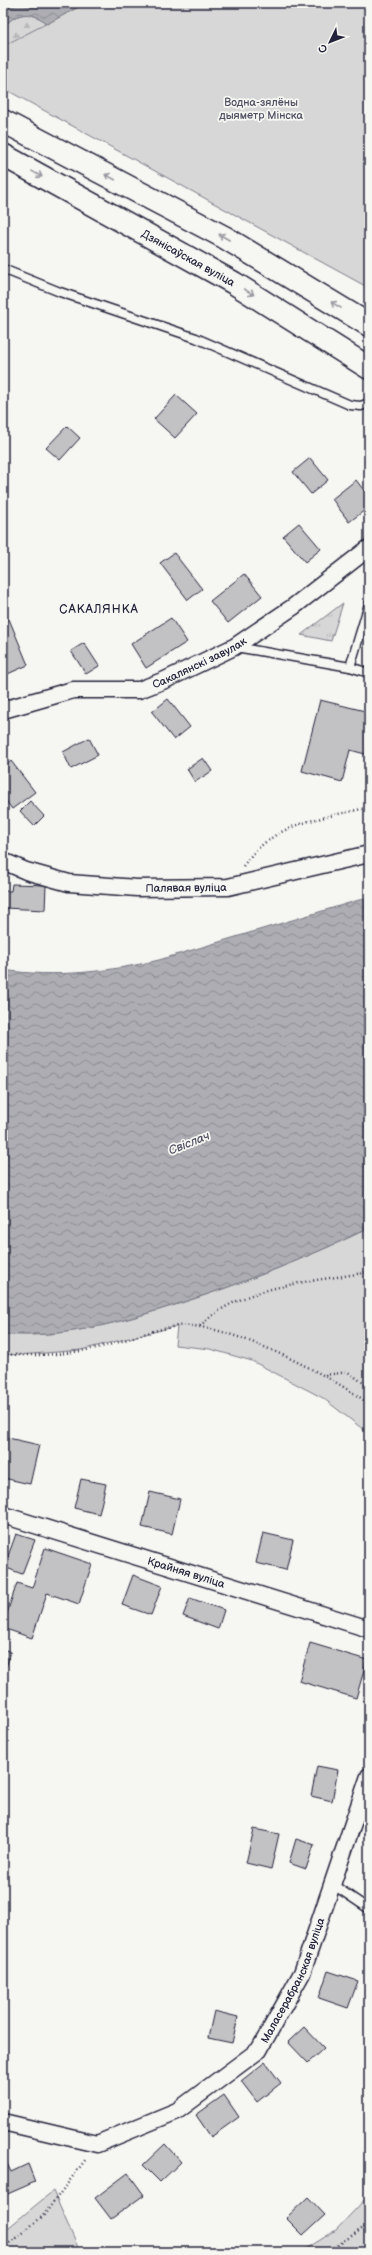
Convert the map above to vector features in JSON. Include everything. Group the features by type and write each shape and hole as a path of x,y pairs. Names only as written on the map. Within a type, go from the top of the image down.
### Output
{"main road":[{"path":"3,121 224,237 369,325"},
{"name":"Дзянісаўская вуліца","path":"3,155 234,283 369,368"}],"street":[{"name":"Сакалянскі завулак","path":"3,710 73,690 139,690 165,680 234,646 293,607 369,548"},
{"name":"Палявая вуліца","path":"3,861 26,871 69,883 137,888 228,887 369,854"},
{"name":"Крайняя вуліца","path":"3,1515 369,1629"},
{"name":"Маласерабранская вуліца","path":"97,2144 177,2111 259,2050 302,1973 369,1776"},
{"path":"3,2122 97,2144"}],"lane":[{"path":"3,269 60,292 196,338 350,405 362,406 369,403"},
{"path":"350,667 369,604"},
{"path":"234,646 350,667 369,673"},
{"path":"332,1884 369,1909"}],"path":[{"path":"228,887 251,854 277,832 302,822 369,807"},
{"path":"200,1326 213,1313 232,1302 257,1294 302,1283 369,1272"},
{"path":"3,1354 20,1355 81,1350 178,1326 200,1326 264,1347 324,1375 369,1404"},
{"path":"324,1375 348,1372 369,1387"},
{"path":"3,2248 42,2216 97,2144"},
{"path":"328,2252 369,2224"}],"green space":[{"name":"Водна-зялёны дыяметр Мінска","path":"86,3 369,3 369,97 366,104 369,104 369,288 3,88 3,46"},
{"path":"29,14 42,19 51,31 3,47 7,23 15,17"},
{"path":"343,603 331,641 301,635"},
{"path":"369,1228 369,1434 323,1398 252,1361 210,1349 175,1345 177,1326 81,1350 20,1355 3,1354 3,1334 48,1334 92,1328 135,1317 203,1296 251,1279 299,1260"},
{"path":"53,2191 80,2252 3,2252 3,2232"},
{"path":"369,2195 369,2248 364,2252 301,2252 336,2230"}],"water":[{"path":"3,3 86,3 47,24 36,16 18,16 12,19 3,30"},
{"name":"Свіслач","path":"369,897 369,1228 299,1260 251,1279 203,1296 135,1317 92,1328 48,1334 3,1334 3,970 42,974 62,974 120,968 159,960"}],"building":[{"path":"176,395 197,414 175,438 154,419"},
{"path":"67,426 80,438 60,460 46,448"},
{"path":"310,458 328,480 311,494 293,472"},
{"path":"356,480 369,497 369,507 349,522 332,499"},
{"path":"299,523 321,549 305,562 283,536"},
{"path":"174,553 202,589 188,600 160,563"},
{"path":"244,574 262,596 228,623 210,601"},
{"path":"171,618 187,642 146,668 131,644"},
{"path":"9,619 28,665 3,676 3,621"},
{"path":"84,643 99,666 86,674 71,651"},
{"path":"168,699 190,727 174,740 152,712"},
{"path":"320,700 369,712 369,755 350,750 342,782 302,771"},
{"path":"89,738 98,755 71,769 63,752"},
{"path":"203,758 212,771 195,782 187,769"},
{"path":"11,761 35,792 12,809 3,797 3,785 5,784 3,781 3,768"},
{"path":"30,801 44,816 34,826 20,811"},
{"path":"12,884 46,885 45,910 4,908 4,891 11,891"},
{"path":"4,1437 39,1445 30,1484 3,1478"},
{"path":"81,1479 106,1484 99,1514 74,1508"},
{"path":"150,1492 180,1499 172,1534 142,1527"},
{"path":"263,1533 293,1540 286,1570 256,1563"},
{"path":"16,1534 35,1540 22,1574 4,1567"},
{"path":"45,1548 92,1564 79,1604 47,1593 32,1638 3,1628 3,1625 17,1583 32,1588"},
{"path":"133,1575 162,1586 151,1615 122,1605"},
{"path":"190,1598 224,1610 218,1629 183,1616"},
{"path":"310,1643 367,1660 356,1698 299,1681"},
{"path":"3,1649 11,1652 5,1670 3,1669"},
{"path":"317,1766 338,1770 332,1801 311,1796"},
{"path":"254,1829 279,1834 271,1869 246,1863"},
{"path":"296,1839 314,1845 306,1869 289,1863"},
{"path":"328,1971 358,1981 348,2008 319,1998"},
{"path":"214,2011 238,2017 232,2043 208,2038"},
{"path":"304,2027 324,2048 308,2063 288,2042"},
{"path":"265,2062 281,2083 257,2102 241,2081"},
{"path":"369,2069 369,2078 365,2074"},
{"path":"224,2095 239,2117 211,2137 196,2115"},
{"path":"165,2144 181,2162 160,2182 143,2165"},
{"path":"3,2155 11,2172 28,2164 35,2182 3,2196"},
{"path":"128,2173 144,2195 111,2219 95,2198"},
{"path":"308,2197 325,2215 303,2235 286,2218"}],"district":[{"name":"САКАЛЯНКА","path":"99,609"}]}
